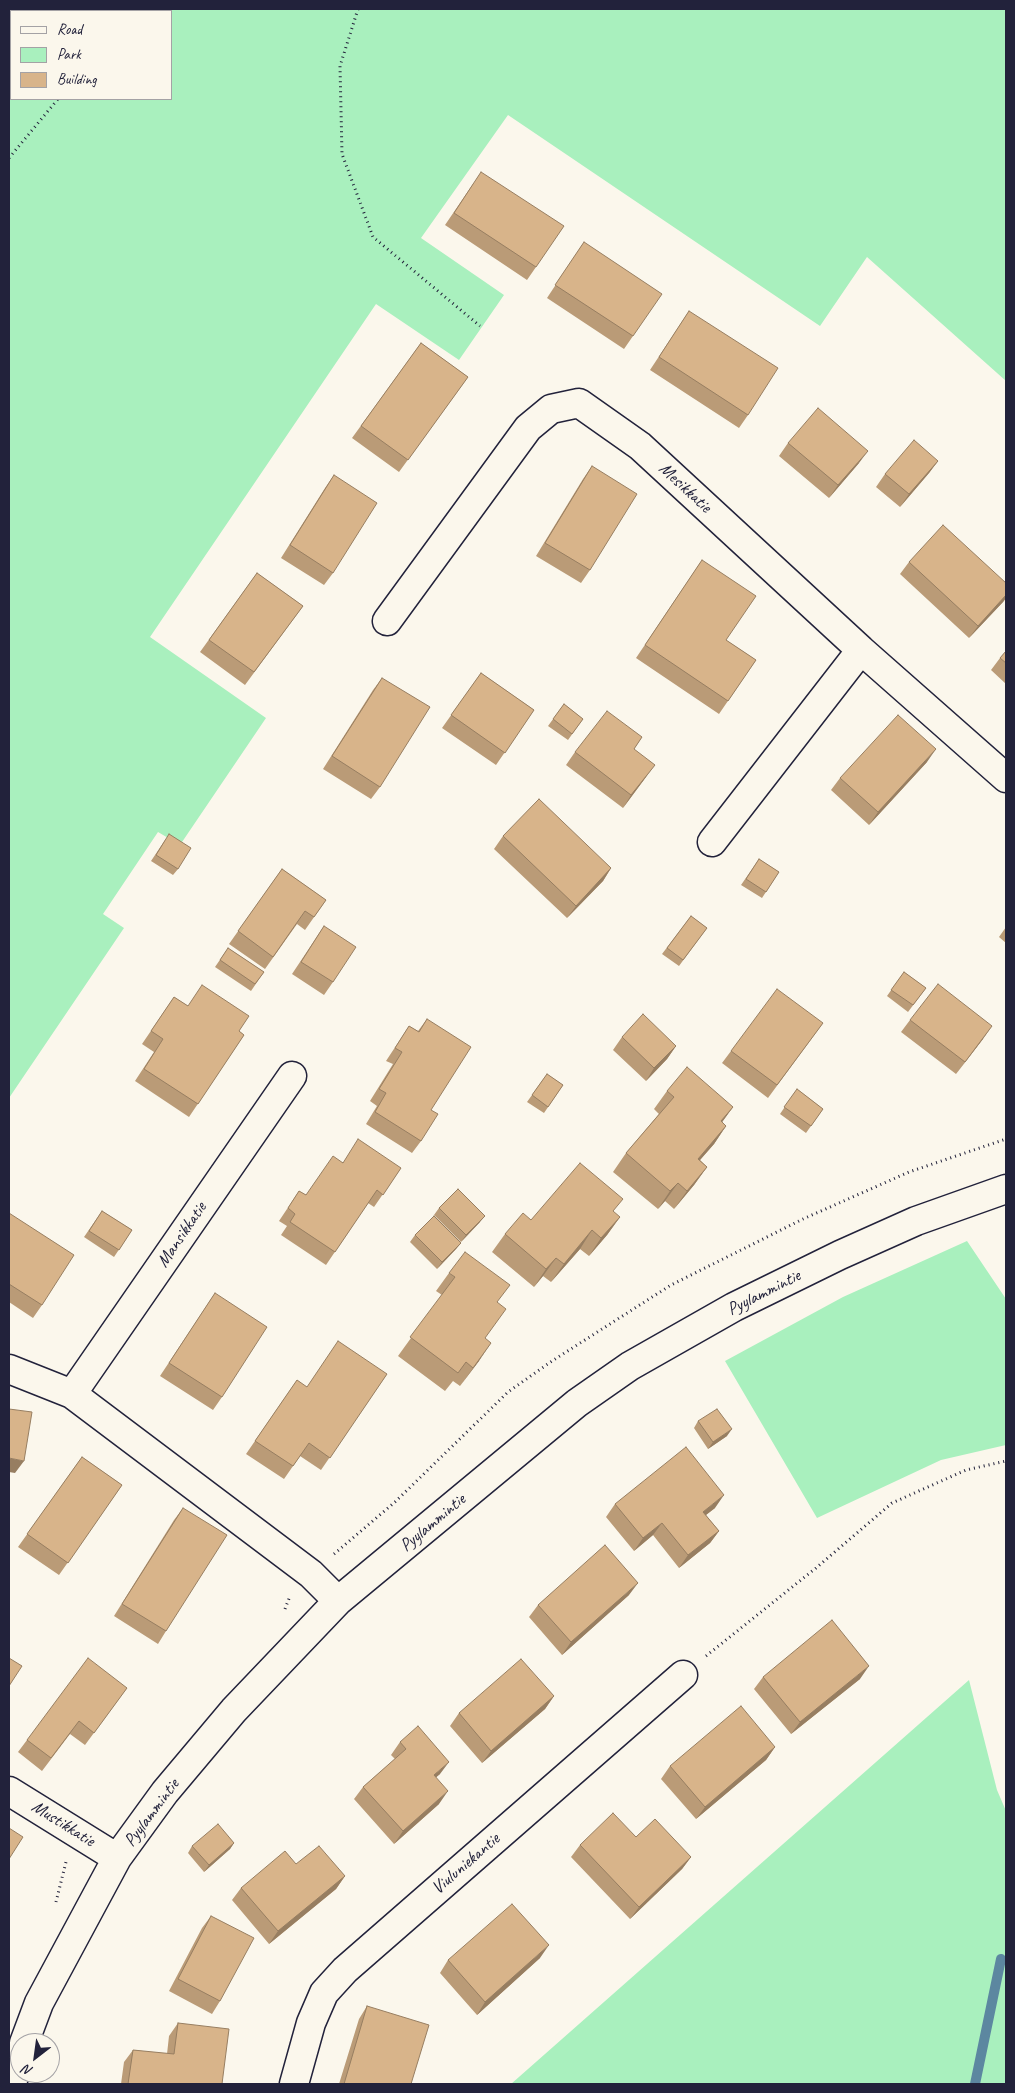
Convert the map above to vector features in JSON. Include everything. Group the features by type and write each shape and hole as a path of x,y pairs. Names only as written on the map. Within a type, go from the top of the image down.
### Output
{"street":[{"name":"Mesikkatie","path":"387,621 528,428 551,409 579,404 640,446 861,650 1006,778"},
{"path":"712,842 861,650"},
{"name":"Mansikkatie","path":"72,1394 292,1076"},
{"name":"Pyylammintie","path":"28,2033 39,2003 118,1858 165,1792 234,1710 338,1601 577,1402 630,1366 734,1307 840,1255 916,1221 1006,1189"},
{"path":"9,1368 72,1394 311,1574 338,1601"},
{"name":"Viuluniekantie","path":"294,2084 311,2023 324,1993 345,1970 683,1675"},
{"name":"Mustikkatie","path":"9,1791 118,1858"}],"path":[{"path":"358,9 340,66 342,154 373,237 480,326"},
{"path":"9,158 57,100"},
{"path":"683,1675 816,1568 892,1503 966,1470 1006,1461"}],"green space":[{"path":"9,9 1006,9 1006,381 867,257 820,326 508,115 421,238 504,295 459,360 376,304 150,637 266,718 180,845 158,832 103,914 124,928 9,1098"},
{"path":"967,1241 1006,1299 1006,1445 941,1460 817,1518 725,1361 843,1297"},
{"path":"969,1680 997,1790 1006,1811 1006,2084 511,2084"}],"building":[{"path":"481,172 564,226 536,267 454,213"},
{"path":"584,242 662,294 633,336 555,285"},
{"path":"689,311 778,368 748,415 659,357"},
{"path":"421,343 468,377 408,460 361,426"},
{"path":"818,408 868,451 838,485 788,443"},
{"path":"914,440 938,461 909,494 885,474"},
{"path":"592,466 637,494 590,570 545,543"},
{"path":"334,475 377,503 333,573 290,545"},
{"path":"943,525 1006,583 1006,595 978,626 909,562"},
{"path":"702,560 756,596 726,640 756,660 728,701 645,645"},
{"path":"257,573 303,606 254,672 209,640"},
{"path":"1006,651 1006,663 1000,658"},
{"path":"481,673 534,710 505,753 451,715"},
{"path":"382,678 430,707 380,787 332,756"},
{"path":"564,704 583,719 572,734 553,719"},
{"path":"607,711 642,737 634,749 655,765 631,795 575,752"},
{"path":"898,715 936,749 878,812 840,778"},
{"path":"539,799 611,868 576,906 503,836"},
{"path":"169,834 191,848 178,869 156,855"},
{"path":"759,859 779,872 766,892 746,879"},
{"path":"282,869 326,900 314,917 305,911 273,957 238,931"},
{"path":"691,916 707,928 683,960 667,948"},
{"path":"324,926 356,947 333,982 301,962"},
{"path":"228,948 264,972 255,984 220,960"},
{"path":"904,972 926,988 913,1005 891,990"},
{"path":"938,984 992,1026 965,1062 910,1020"},
{"path":"202,985 249,1016 239,1031 244,1035 198,1104 144,1069 163,1039 151,1031 174,997 188,1006"},
{"path":"777,989 823,1023 777,1085 731,1051"},
{"path":"643,1014 676,1046 654,1068 622,1037"},
{"path":"427,1019 471,1047 431,1110 438,1114 421,1141 375,1112 386,1093 379,1089 402,1052 395,1048 409,1026 419,1032"},
{"path":"687,1067 733,1107 721,1121 726,1126 698,1159 707,1167 687,1191 678,1183 670,1191 626,1153 674,1097 667,1091"},
{"path":"547,1074 563,1085 548,1107 532,1095"},
{"path":"797,1089 823,1109 811,1126 784,1107"},
{"path":"358,1139 401,1168 383,1195 377,1190 335,1252 290,1222 295,1214 288,1208 299,1191 306,1195 333,1156 343,1163"},
{"path":"580,1163 623,1199 613,1211 620,1217 601,1238 592,1230 564,1264 556,1258 546,1269 505,1234 523,1213 531,1220"},
{"path":"458,1189 485,1216 466,1235 439,1208"},
{"path":"102,1211 132,1230 119,1250 89,1231"},
{"path":"9,1213 74,1255 42,1305 9,1284"},
{"path":"434,1216 461,1243 442,1262 415,1235"},
{"path":"465,1252 510,1285 497,1302 506,1309 485,1338 491,1343 473,1368 466,1362 458,1373 410,1337 455,1277 449,1273"},
{"path":"215,1293 267,1327 222,1397 169,1363"},
{"path":"338,1341 387,1374 330,1458 309,1443 293,1466 255,1441 297,1380 307,1387"},
{"path":"9,1409 32,1412 24,1461 9,1458"},
{"path":"717,1409 732,1429 713,1442 698,1421"},
{"path":"686,1447 724,1495 703,1512 719,1531 688,1555 662,1523 643,1538 615,1504"},
{"path":"82,1457 122,1485 68,1563 27,1534"},
{"path":"183,1508 227,1535 166,1631 122,1604"},
{"path":"605,1545 638,1583 571,1642 538,1605"},
{"path":"832,1620 869,1666 800,1722 763,1677"},
{"path":"9,1658 22,1666 9,1686"},
{"path":"88,1658 127,1688 94,1733 79,1721 51,1758 27,1740"},
{"path":"521,1659 554,1696 491,1751 459,1713"},
{"path":"741,1706 775,1747 705,1807 670,1766"},
{"path":"418,1726 449,1762 434,1775 448,1791 403,1831 363,1787 406,1749 400,1742"},
{"path":"613,1813 636,1837 655,1819 691,1857 639,1907 580,1845"},
{"path":"218,1824 234,1843 209,1865 192,1846"},
{"path":"9,1828 23,1837 9,1859"},
{"path":"319,1846 345,1876 278,1931 241,1888 285,1851 296,1864"},
{"path":"512,1904 549,1945 485,2002 448,1960"},
{"path":"211,1916 254,1938 220,2001 178,1979"},
{"path":"367,2006 429,2025 411,2084 344,2084"},
{"path":"178,2023 229,2029 222,2084 128,2084 133,2050 174,2054"}],"waterway":[{"path":"975,2084 1001,1959"}]}
